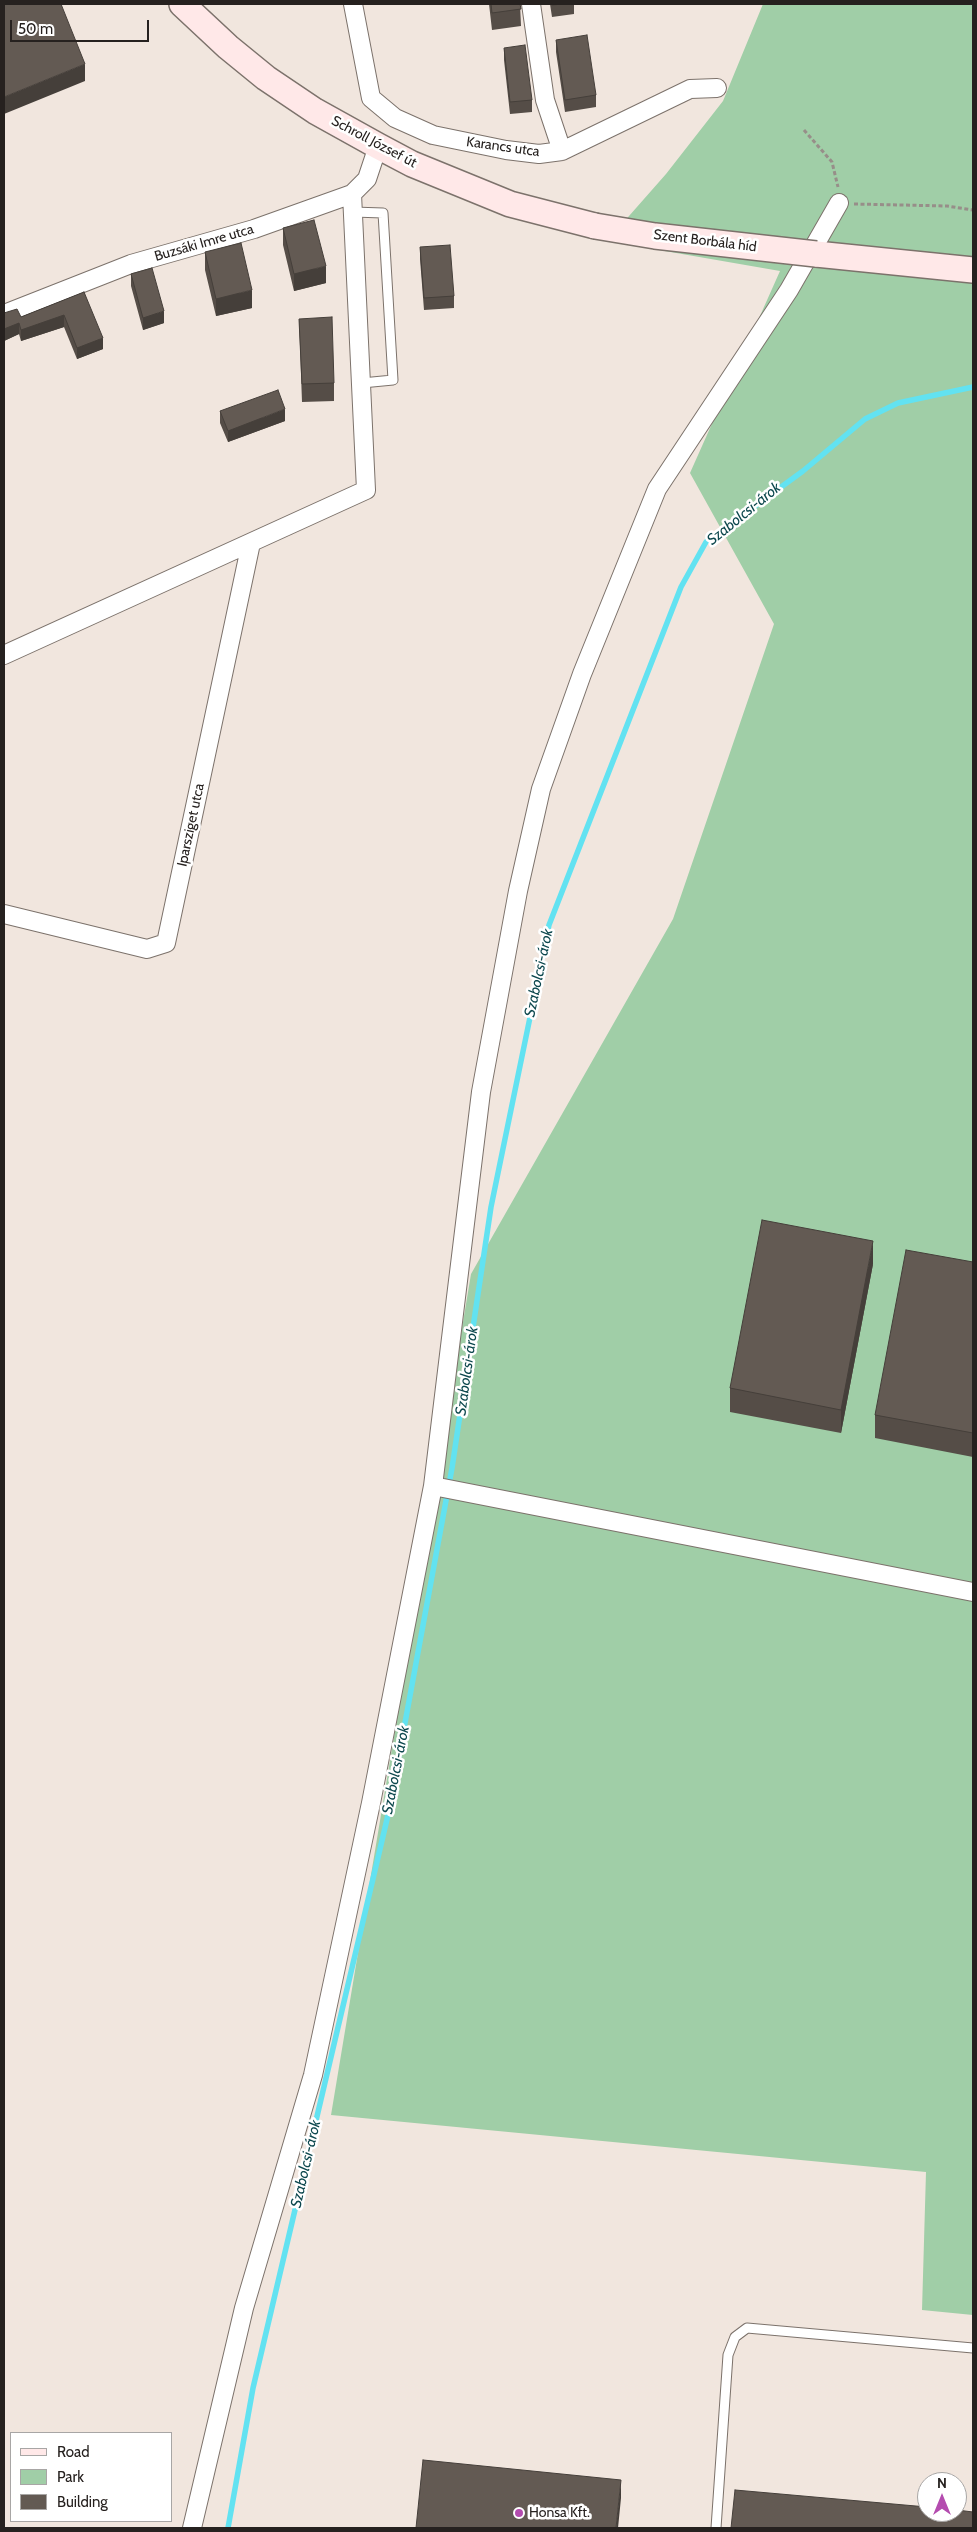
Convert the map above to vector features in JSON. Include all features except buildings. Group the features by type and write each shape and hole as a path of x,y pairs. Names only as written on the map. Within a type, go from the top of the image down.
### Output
{"main road":[{"name":"Schroll József út","path":"182,4 228,47 266,78 315,111 378,146 412,164 510,204 595,226"},
{"name":"Szent Borbála híd","path":"595,226 655,236 973,270"}],"street":[{"name":"Karancs utca","path":"353,4 362,61 371,98 395,118 433,135 506,150 539,154 562,151 544,100 531,4"},
{"path":"562,151 690,88 717,88"},
{"name":"Buzsáki Imre utca","path":"4,314 131,264 263,226 352,203 367,179 378,146"},
{"path":"4,655 366,490 352,203"},
{"path":"192,2528 244,2308 313,2074 371,1803 444,1488 481,1092 518,891 541,789 582,674 658,489 789,290 839,203"},
{"name":"Iparsziget utca","path":"4,914 147,950 166,943 251,544"},
{"path":"444,1488 973,1592"}],"lane":[{"path":"352,203 383,212 393,380 362,383"},
{"path":"716,2528 728,2355 735,2336 746,2328 973,2348"}],"path":[{"path":"804,130 832,162 839,203 947,206 973,210"}],"green space":[{"path":"763,4 973,4 973,2315 922,2310 926,2172 331,2115 471,1274 673,919 774,624 690,473 780,271 607,241 666,174 723,101"}],"waterway":[{"name":"Szabolcsi-árok","path":"228,2528 253,2388 388,1815 452,1468 491,1207 549,925 681,587 706,542 803,471 865,419 898,403 973,387"}],"place":[{"name":"Honsa Kft.","path":"519,2513"}]}
